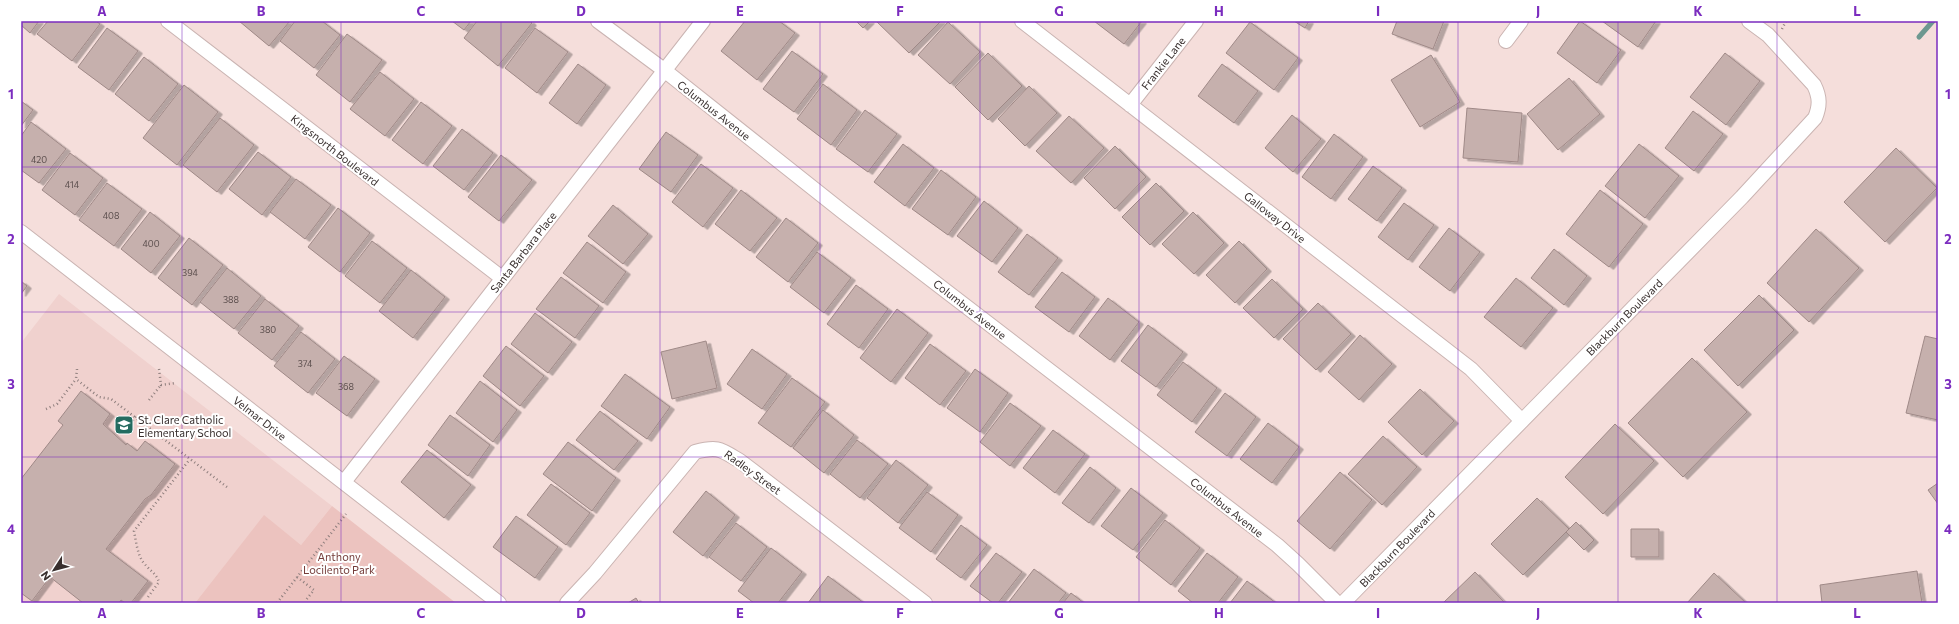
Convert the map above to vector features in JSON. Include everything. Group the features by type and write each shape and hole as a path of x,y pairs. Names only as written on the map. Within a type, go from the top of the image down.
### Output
{"street":[{"name":"Kingsnorth Boulevard","path":"168,21 502,278"},
{"name":"Columbus Avenue","path":"598,21 664,70 849,217 1276,545 1298,564 1337,603"},
{"name":"Santa Barbara Place","path":"344,482 703,21"},
{"name":"Galloway Drive","path":"1022,21 1471,368 1522,421"},
{"name":"Frankie Lane","path":"1130,105 1196,21"},
{"path":"1506,41 1521,21"},
{"name":"Blackburn Boulevard","path":"1343,603 1742,197 1815,118 1819,104 1818,92 1814,85 1768,35 1749,21"},
{"name":"Velmar Drive","path":"21,232 499,603"},
{"name":"Radley Street","path":"567,603 595,573 695,452 710,448 719,448 740,460 925,603"}],"path":[{"path":"1780,31 1786,21"},
{"path":"46,409 57,404 76,379 77,369"},
{"path":"159,370 162,385"},
{"path":"76,379 100,397 111,398 227,487"},
{"path":"149,400 162,385 176,383"},
{"path":"128,427 136,416"},
{"path":"148,597 159,582 157,575 143,562 138,550 134,531 190,459"},
{"path":"277,603 346,514"},
{"path":"297,577 314,590 306,600"}],"shaded area":[{"name":"St. Clare Catholic Elementary School","path":"59,294 332,506 301,545 264,516 195,603 21,603 21,343"}],"green space":[{"name":"Anthony Locilento Park","path":"332,506 456,603 195,603 264,515 301,545"}],"building":[{"path":"21,21 39,21 30,33 21,25"},
{"path":"48,21 96,21 100,24 72,61 37,34"},
{"path":"239,21 290,21 269,46"},
{"path":"295,21 322,21 340,35 314,68 280,41"},
{"path":"452,21 471,21 464,30"},
{"path":"477,21 530,21 532,23 498,66 464,38"},
{"path":"745,21 779,21 795,33 757,80 721,51"},
{"path":"856,21 870,21 863,28"},
{"path":"876,21 941,21 909,53"},
{"path":"1094,21 1142,21 1124,44"},
{"path":"1294,21 1309,21 1305,28"},
{"path":"1397,21 1444,21 1433,49 1392,34"},
{"path":"1580,21 1621,50 1597,83 1557,53"},
{"path":"1602,21 1656,21 1638,47"},
{"path":"948,22 980,52 950,84 918,55"},
{"path":"1250,22 1298,58 1274,90 1226,53"},
{"path":"107,28 138,51 109,90 78,67"},
{"path":"535,28 568,52 537,93 505,68"},
{"path":"347,34 382,60 350,102 316,75"},
{"path":"792,51 823,74 794,112 763,89"},
{"path":"988,53 1022,86 988,120 955,87"},
{"path":"1725,53 1760,81 1726,125 1690,97"},
{"path":"1431,55 1460,102 1420,127 1391,80"},
{"path":"144,57 178,84 149,121 115,94"},
{"path":"578,64 606,85 577,124 549,103"},
{"path":"1222,64 1258,91 1234,123 1198,96"},
{"path":"380,72 414,99 385,136 350,109"},
{"path":"1569,78 1600,114 1558,150 1527,114"},
{"path":"823,84 857,110 831,145 797,119"},
{"path":"184,85 218,112 177,165 143,138"},
{"path":"1029,86 1057,113 1025,146 998,119"},
{"path":"21,101 33,110 21,126"},
{"path":"421,102 452,126 423,164 392,140"},
{"path":"1467,108 1522,113 1518,162 1463,158"},
{"path":"865,110 897,134 868,172 836,149"},
{"path":"1693,111 1723,134 1694,171 1665,148"},
{"path":"1292,115 1321,139 1293,172 1265,148"},
{"path":"1069,116 1104,148 1071,183 1036,151"},
{"path":"220,118 254,145 217,192 183,165"},
{"path":"31,122 66,149 39,183 21,170 21,136"},
{"path":"462,129 493,153 464,190 433,166"},
{"path":"666,132 698,155 671,192 639,169"},
{"path":"1334,134 1363,157 1331,199 1302,177"},
{"path":"903,144 934,168 905,206 874,182"},
{"path":"1639,144 1679,176 1645,218 1605,186"},
{"path":"1115,146 1146,177 1115,209 1084,178"},
{"path":"1896,148 1937,188 1885,242 1844,202"},
{"path":"258,152 291,177 262,215 229,189"},
{"path":"70,153 103,178 75,215 42,190"},
{"path":"501,155 532,180 499,221 468,197"},
{"path":"701,164 733,188 703,227 672,202"},
{"path":"1373,166 1402,188 1377,221 1348,199"},
{"path":"941,170 976,197 948,235 912,209"},
{"path":"296,179 331,205 305,239 270,212"},
{"path":"107,183 142,209 114,246 79,220"},
{"path":"1156,183 1184,211 1150,245 1122,217"},
{"path":"741,190 777,218 750,251 715,224"},
{"path":"1600,190 1643,224 1609,267 1566,234"},
{"path":"984,201 1018,228 992,262 957,236"},
{"path":"1404,203 1434,225 1408,260 1378,237"},
{"path":"613,205 648,234 623,264 588,236"},
{"path":"338,208 370,233 340,272 308,247"},
{"path":"150,212 180,236 151,273 121,249"},
{"path":"1193,212 1224,243 1194,274 1162,244"},
{"path":"786,218 818,243 788,282 756,257"},
{"path":"1449,228 1480,252 1450,291 1419,267"},
{"path":"1816,229 1859,268 1809,322 1767,283"},
{"path":"1027,234 1058,258 1029,295 998,272"},
{"path":"189,238 223,265 192,305 158,278"},
{"path":"372,241 407,268 380,303 345,276"},
{"path":"1239,241 1267,269 1235,303 1206,275"},
{"path":"587,242 626,272 603,303 563,273"},
{"path":"1554,249 1587,276 1564,305 1531,278"},
{"path":"817,252 851,278 824,313 790,287"},
{"path":"227,268 261,296 234,329 200,302"},
{"path":"411,270 445,297 413,338 379,311"},
{"path":"1062,272 1095,297 1069,332 1035,307"},
{"path":"561,277 599,306 575,338 536,309"},
{"path":"1516,278 1553,308 1521,347 1484,317"},
{"path":"1272,279 1303,309 1274,338 1243,308"},
{"path":"21,281 27,286 21,294"},
{"path":"856,285 888,309 859,348 827,324"},
{"path":"1759,295 1794,330 1738,386 1704,350"},
{"path":"1108,298 1139,322 1110,360 1079,336"},
{"path":"265,299 299,326 272,360 238,333"},
{"path":"1318,303 1351,334 1316,370 1283,339"},
{"path":"897,309 928,333 891,382 860,358"},
{"path":"535,313 572,342 548,373 511,344"},
{"path":"1148,325 1183,352 1156,387 1121,361"},
{"path":"301,332 335,359 308,393 274,366"},
{"path":"1360,335 1392,364 1359,400 1328,372"},
{"path":"1925,336 1938,339 1938,420 1906,413"},
{"path":"706,341 717,388 672,399 661,352"},
{"path":"930,344 966,371 940,405 905,378"},
{"path":"506,346 544,376 520,406 483,376"},
{"path":"752,349 787,374 762,409 727,384"},
{"path":"344,356 375,379 347,416 316,393"},
{"path":"1692,358 1747,412 1683,477 1628,423"},
{"path":"1183,362 1217,388 1192,422 1157,395"},
{"path":"975,369 1008,393 980,432 947,408"},
{"path":"625,374 670,407 647,439 601,406"},
{"path":"792,378 825,402 791,447 758,423"},
{"path":"480,381 517,410 493,442 456,413"},
{"path":"1420,389 1454,421 1422,455 1388,422"},
{"path":"81,391 110,414 103,424 126,445 127,443 137,451 145,441 175,464 151,495 145,499 106,549 148,581 131,603 125,603 121,600 119,603 83,603 50,577 32,601 21,593 21,479 63,425 58,421"},
{"path":"1225,393 1256,417 1227,456 1195,432"},
{"path":"1010,403 1041,426 1010,466 980,442"},
{"path":"823,410 854,435 824,473 793,448"},
{"path":"600,411 638,441 614,470 576,440"},
{"path":"450,415 490,445 468,476 428,445"},
{"path":"1268,423 1299,447 1272,483 1240,459"},
{"path":"1615,424 1654,461 1603,514 1565,477"},
{"path":"1053,430 1085,454 1055,493 1023,468"},
{"path":"1383,436 1417,467 1382,505 1348,474"},
{"path":"857,440 888,464 860,498 830,474"},
{"path":"568,442 616,478 592,511 543,474"},
{"path":"427,450 471,485 444,518 401,482"},
{"path":"896,460 928,485 898,523 867,498"},
{"path":"1090,467 1116,488 1089,523 1062,503"},
{"path":"1340,472 1372,500 1330,549 1297,521"},
{"path":"1938,483 1938,504 1928,490"},
{"path":"551,484 590,513 566,545 527,515"},
{"path":"1131,488 1163,513 1133,550 1101,526"},
{"path":"706,491 735,515 703,556 673,532"},
{"path":"927,492 958,515 931,552 899,528"},
{"path":"1537,498 1569,529 1523,575 1491,544"},
{"path":"516,516 558,547 535,578 493,547"},
{"path":"1165,520 1200,548 1171,585 1136,557"},
{"path":"1576,522 1594,540 1584,550 1566,532"},
{"path":"736,523 767,547 741,581 709,557"},
{"path":"961,525 987,545 961,578 936,559"},
{"path":"1631,529 1659,529 1659,557 1631,557"},
{"path":"771,548 802,572 778,603 754,603 738,591"},
{"path":"996,553 1022,572 998,603 993,603 970,586"},
{"path":"1207,553 1238,577 1218,603 1193,603 1178,591"},
{"path":"1034,569 1066,593 1058,603 1008,603"},
{"path":"1917,571 1922,603 1822,603 1820,585"},
{"path":"1475,572 1505,603 1443,603"},
{"path":"1714,573 1746,603 1687,603"},
{"path":"828,576 864,603 808,603"},
{"path":"1247,581 1276,603 1230,603"},
{"path":"1071,593 1084,603 1063,603"},
{"path":"636,598 639,603 628,603"}],"waterway":[{"path":"1919,37 1933,21"}],"place":[{"name":"St. Clare Catholic Elementary School","path":"124,425"}]}
